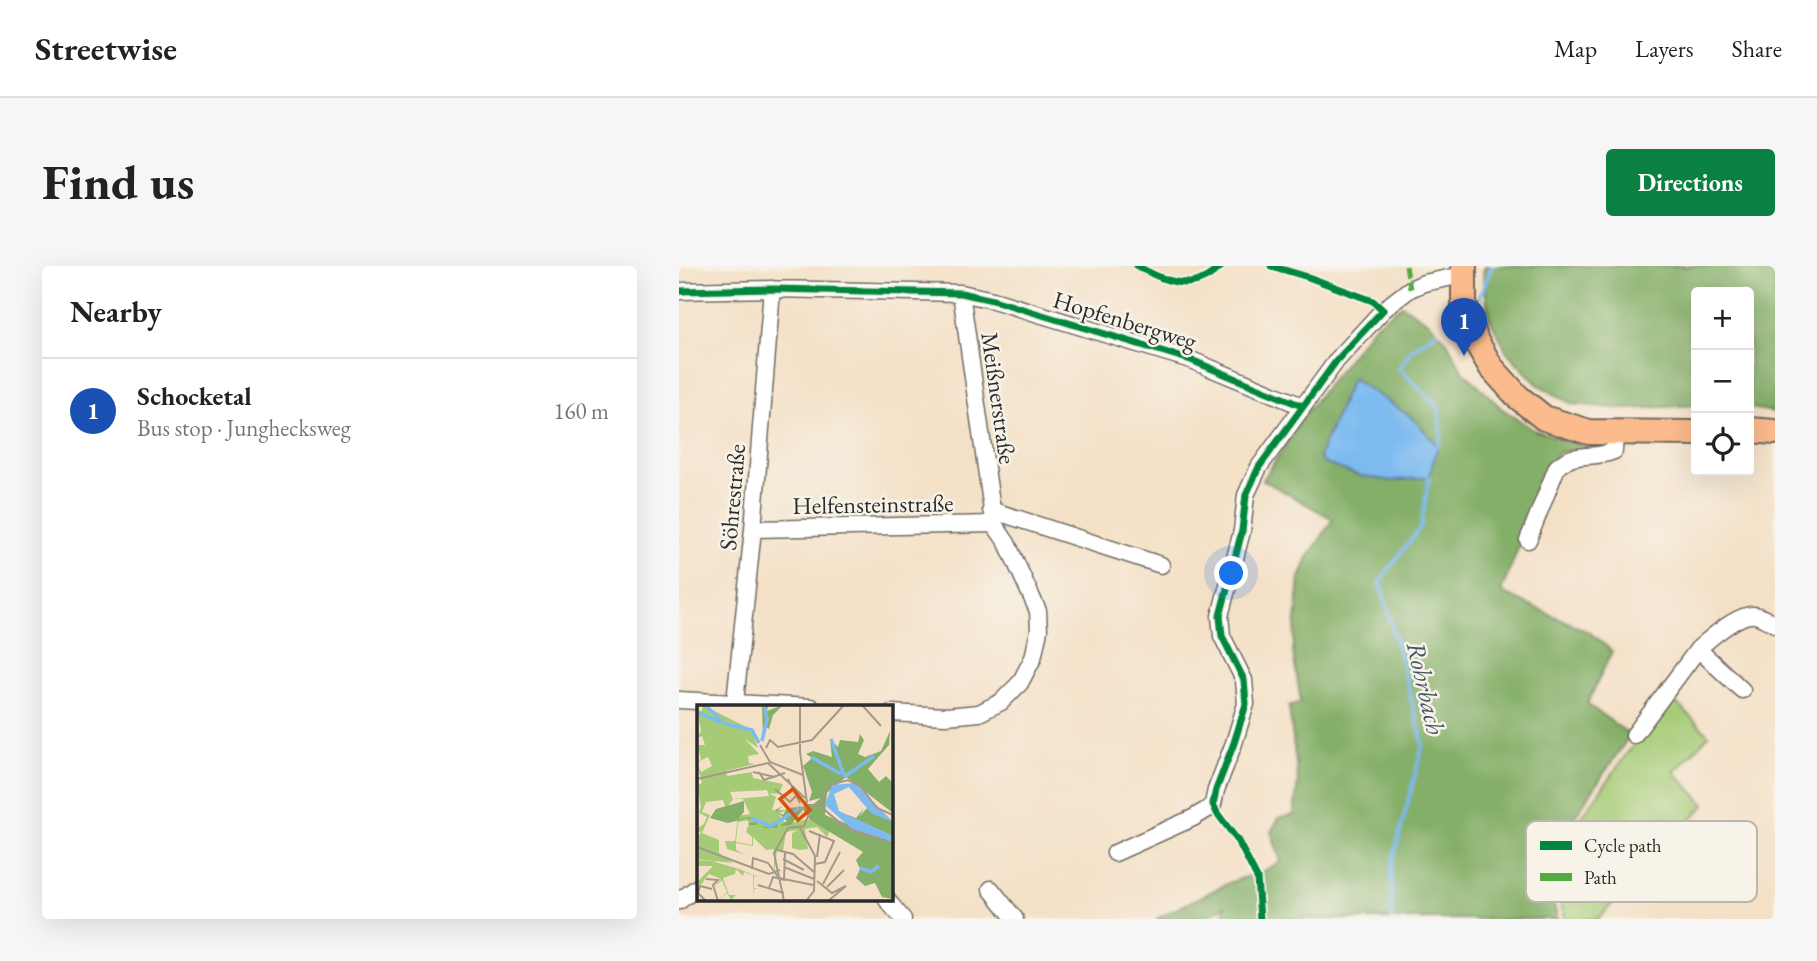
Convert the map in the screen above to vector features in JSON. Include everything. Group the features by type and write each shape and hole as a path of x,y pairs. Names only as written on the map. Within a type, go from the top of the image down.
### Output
{"main road":[{"path":"1464,271 1464,304 1475,341 1491,368 1518,397 1544,418 1589,432 1691,433"},
{"path":"1754,430 1775,432"}],"street":[{"path":"1115,853 1193,818 1213,804 1245,704 1244,680 1222,636 1220,616 1243,531 1246,495 1259,467 1301,406 1354,340 1383,310 1410,289 1427,281 1464,271"},
{"name":"Hopfenbergweg","path":"679,291 772,289 961,293 993,300 1191,360 1301,406"},
{"name":"Söhrestraße","path":"737,705 772,289"},
{"name":"Meißnerstraße","path":"893,713 946,716 979,713 1001,702 1020,683 1033,658 1039,630 1038,611 993,517 961,293"},
{"path":"1528,540 1557,467 1566,459 1613,451 1615,433"},
{"path":"993,517 1161,565"},
{"name":"Helfensteinstraße","path":"753,529 993,517"},
{"path":"1634,736 1699,649 1710,639 1744,616 1754,614 1775,624"},
{"path":"1699,649 1742,690"},
{"path":"679,700 737,705"},
{"path":"679,901 697,888"},
{"path":"991,889 1015,919"},
{"path":"889,902 903,919"}],"green space":[{"path":"1485,266 1775,266 1775,412 1754,409 1754,287 1691,287 1691,405 1625,409 1572,404 1537,384 1507,352 1489,317 1483,272"},
{"path":"1402,305 1430,323 1446,340 1462,370 1501,408 1534,430 1597,450 1560,452 1552,461 1501,592 1589,632 1612,651 1587,704 1630,735 1572,821 1526,821 1526,902 1553,902 1558,919 1224,919 1225,906 1202,919 1156,919 1281,861 1271,832 1279,818 1294,815 1298,781 1289,706 1301,702 1293,653 1300,578 1308,558 1333,519 1263,480 1307,411 1374,326"},
{"path":"1669,696 1709,735 1674,772 1705,805 1690,821 1579,821"},
{"path":"1560,902 1614,902 1598,919 1566,919"}],"water":[{"path":"1352,378 1413,418 1438,446 1429,477 1391,481 1360,476 1323,463 1319,456"}],"waterway":[{"path":"1476,307 1492,266"},
{"path":"1437,332 1411,350 1399,368 1439,408 1441,436 1438,446"},
{"name":"Rohrbach","path":"1392,919 1391,867 1423,744 1380,581 1421,526 1429,477"}],"marked path":[{"path":"1406,266 1410,289"}],"cycle path":[{"path":"1137,266 1160,277 1186,283 1203,279 1222,266"},
{"path":"1260,919 1257,878 1238,841 1213,804 1246,704 1244,680 1222,636 1220,616 1242,531 1246,495 1259,467 1337,360 1383,310 1373,301 1271,266"},
{"path":"679,291 772,289 961,293 993,300 1191,360 1302,406"}],"place":[{"name":"Schocketal","path":"1464,356"}]}
